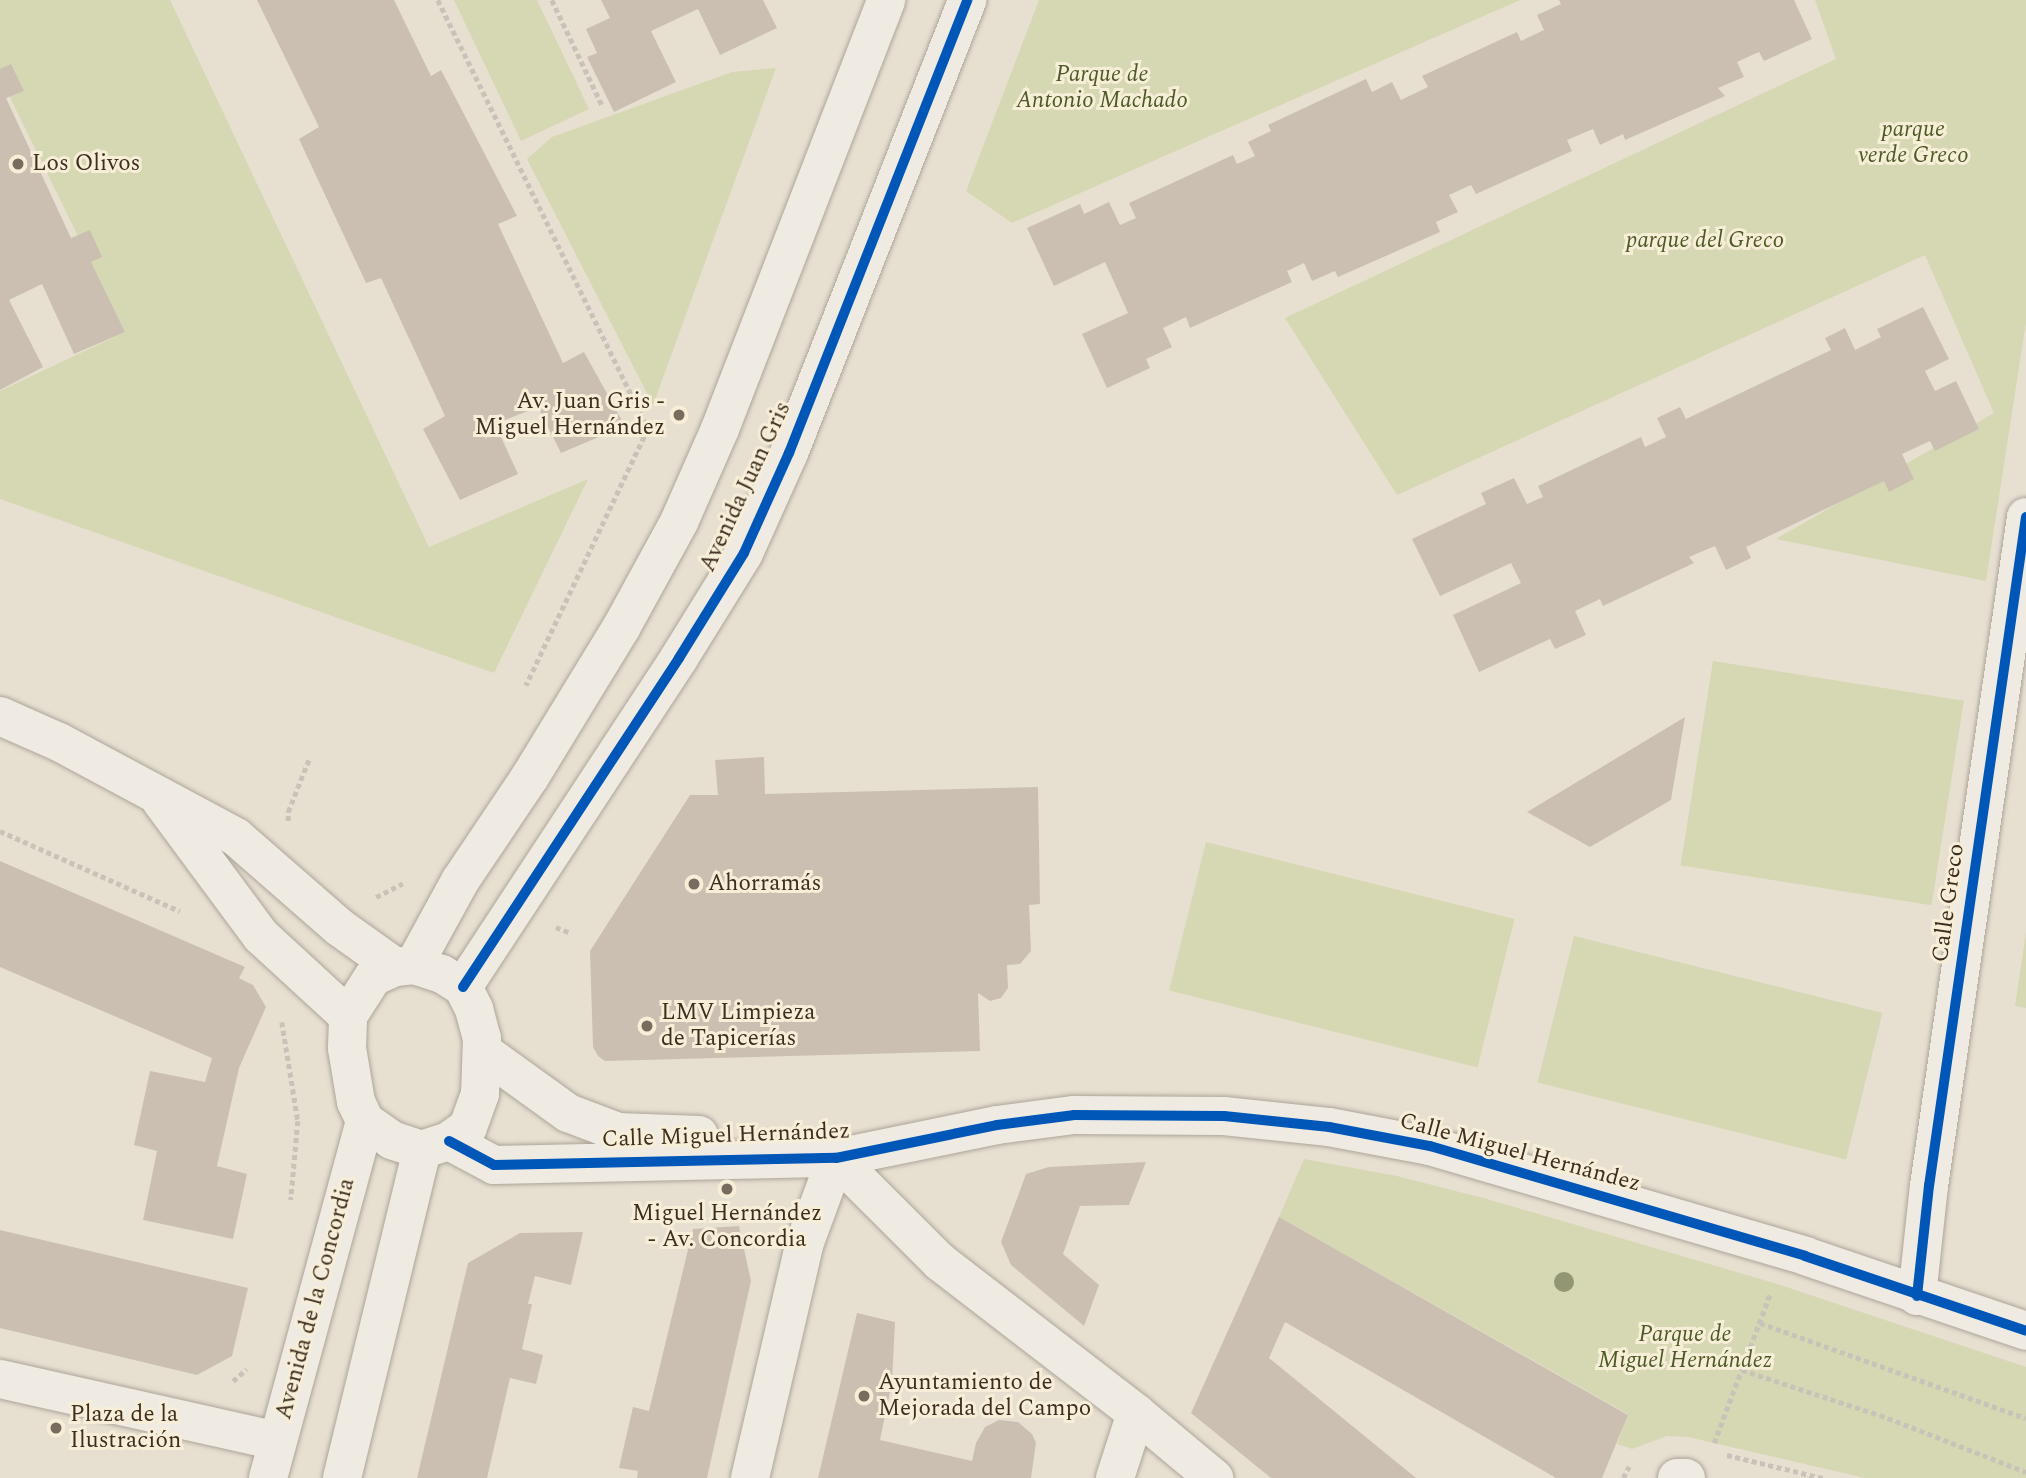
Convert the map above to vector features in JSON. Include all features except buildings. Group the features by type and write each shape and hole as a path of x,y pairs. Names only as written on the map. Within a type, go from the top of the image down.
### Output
{"street":[{"name":"Avenida Juan Gris","path":"404,966 530,777 621,628 679,522 720,429 887,0"},
{"name":"Avenida Juan Gris","path":"463,988 679,659 744,553 789,453 967,0"},
{"name":"Calle Greco","path":"1917,1296 1928,1197 2026,517"},
{"path":"0,716 60,742 236,837 339,927 404,966 442,974 463,988 474,1009 482,1038 480,1094 468,1127 435,1145 392,1140 365,1121 356,1102 349,1072 348,1016 373,977 404,966"},
{"path":"155,794 207,868 261,936 348,1016"},
{"name":"Calle Miguel Hernández","path":"482,1051 568,1113 618,1132 726,1136 836,1158"},
{"name":"Calle Miguel Hernández","path":"435,1145 494,1165 836,1158 1032,1118 1074,1115 1251,1119 1329,1127 1430,1146 1805,1256 2026,1331"},
{"name":"Avenida de la Concordia","path":"268,1478 365,1121"},
{"path":"342,1478 435,1145"},
{"path":"750,1478 805,1241 836,1158 940,1262 1136,1413 1214,1478"},
{"path":"0,1379 277,1441"},
{"path":"1115,1478 1136,1413"},
{"path":"1677,1478 1698,1465"}],"path":[{"path":"438,0 648,429 523,694"},
{"path":"552,0 602,105"},
{"path":"288,825 288,812 309,759"},
{"path":"0,831 190,917"},
{"path":"374,898 412,876"},
{"path":"281,1020 298,1121 294,1187 288,1213"},
{"path":"1698,1465 1742,1370 1774,1283 1805,1256"},
{"path":"1760,1323 2026,1418"},
{"path":"228,1382 237,1380 252,1365"},
{"path":"1742,1370 1880,1415 2026,1472"}],"green space":[{"path":"0,0 170,0 429,547 588,479 494,673 0,499 0,391 125,332 0,77"},
{"path":"454,0 537,0 589,109 521,141"},
{"name":"Parque de Antonio Machado","path":"1039,0 1520,0 1012,223 966,191"},
{"name":"parque verde Greco","path":"1815,0 2026,0 2026,322 1986,581 1776,539 1994,413 1925,255 1397,495 1285,318 1836,59"},
{"path":"776,68 653,405 527,159 552,137 732,72"},
{"path":"1713,661 1964,701 1931,905 1681,865"},
{"path":"1206,842 1515,919 1478,1067 1169,990"},
{"path":"2026,932 2026,1008 2015,1006"},
{"path":"1574,936 1883,1013 1846,1159 1537,1083"},
{"name":"Parque de Miguel Hernández","path":"1304,1159 1397,1176 1487,1199 1774,1283 2026,1367 2026,1478 1865,1478 1688,1437 1667,1436 1632,1449 1617,1444 1628,1414 1279,1217"}],"cycle path":[{"path":"463,987 679,658 744,553 789,453 967,0"},
{"path":"1917,1296 1929,1186 2026,517"},
{"path":"449,1141 494,1165 836,1158 997,1125 1074,1115 1224,1116 1329,1127 1430,1146 1805,1256 2026,1331"}],"place":[{"name":"Los Olivos","path":"18,164"},
{"name":"Av. Juan Gris - Miguel Hernández","path":"679,415"},
{"name":"Ahorramás","path":"694,884"},
{"name":"LMV Limpieza de Tapicerías","path":"647,1026"},
{"name":"Miguel Hernández - Av. Concordia","path":"727,1189"},
{"name":"Ayuntamiento de Mejorada del Campo","path":"864,1396"},
{"name":"Plaza de la Ilustración","path":"56,1428"}],"park label":[{"name":"parque del Greco","path":"1705,241"}]}
